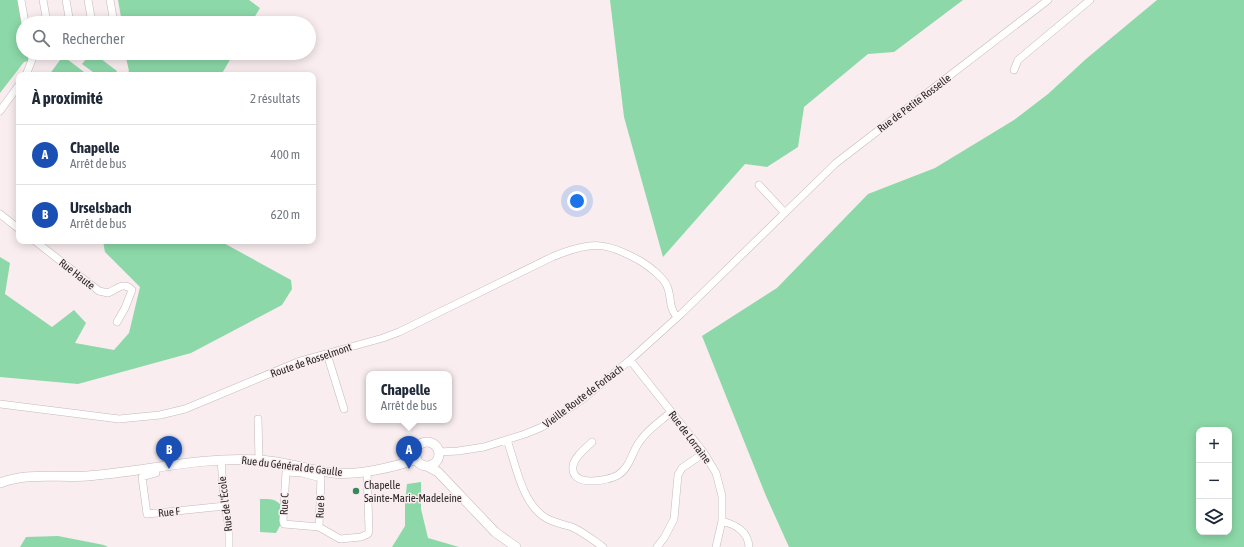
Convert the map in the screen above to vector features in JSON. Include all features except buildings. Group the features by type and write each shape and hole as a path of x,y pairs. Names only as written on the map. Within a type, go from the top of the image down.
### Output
{"main road":[{"path":"438,472 438,457 434,445 426,442 416,450 419,463 438,472 495,532 516,547"},
{"path":"427,466 438,457"},
{"name":"Rue du Général de Gaulle","path":"0,483 23,476 86,476 235,459 260,460 303,470 348,473 403,465 417,459"}],"street":[{"path":"21,0 24,16"},
{"path":"43,0 46,16"},
{"path":"66,0 69,16"},
{"path":"88,0 91,16"},
{"path":"110,0 113,16"},
{"name":"Rue de Petite Rosselle","path":"703,293 826,172 1048,0"},
{"path":"1014,70 1018,60 1090,0"},
{"path":"27,72 32,60"},
{"path":"0,111 16,89"},
{"path":"760,185 785,213"},
{"path":"0,214 16,227"},
{"name":"Rue Haute","path":"39,244 99,290 108,293 123,285 129,286 132,290 117,322"},
{"name":"Route de Rosselmont","path":"0,404 119,419 160,415 185,409 300,361 399,332 552,258 572,249 585,246 615,248 651,267 667,285 671,307 677,317"},
{"name":"Vieille Route de Forbach","path":"438,457 458,451 484,447 508,440 542,427 583,399 630,360 703,293"},
{"path":"328,354 344,409"},
{"name":"Rue de Lorraine","path":"630,360 704,453 716,473 722,496 722,521 716,547"},
{"path":"592,442 573,465 574,472 578,478 586,481 612,478 624,470 635,448 647,433 671,412"},
{"path":"258,419 260,460"},
{"path":"508,440 520,479 531,504 538,512 555,522 578,530 603,547"},
{"path":"657,547 670,529 674,519 676,509 676,483 678,475 682,468 704,453"},
{"name":"Rue de l'École","path":"220,460 229,528 229,547"},
{"name":"Rue F","path":"155,467 156,473 142,477 147,514 225,506"},
{"name":"Rue B","path":"303,470 321,478 319,527 340,539 361,538 368,534 370,528 367,471"},
{"name":"Rue C","path":"303,470 286,472 283,521 284,524 319,527"},
{"path":"722,521 730,523 742,530 748,539 749,547"}],"green space":[{"path":"0,0 24,0 27,16 16,16 16,60 32,60 24,62 0,93"},
{"path":"118,0 249,0 260,8 255,16 121,16"},
{"path":"610,0 963,0 894,52 868,54 804,107 798,147 767,167 745,164 663,257 624,117"},
{"path":"1157,0 1244,0 1244,547 789,547 766,496 702,336 777,288 868,194 935,168 1014,120 1048,94 1086,59"},
{"path":"60,60 68,60 84,72 51,72"},
{"path":"85,60 102,60 117,71 93,72 82,64"},
{"path":"127,60 230,60 223,72 128,72"},
{"path":"104,244 225,244 291,280 292,289 282,305 191,353 78,384 0,377 0,257 10,263 5,294 52,327 74,310 86,323 75,343 114,350 129,333 140,287 105,252"},
{"path":"421,482 421,509 428,538 459,547 392,547 405,526 407,484"},
{"path":"260,499 274,500 282,506 282,522 276,533 260,532"},
{"path":"58,536 108,547 20,547 26,537"}],"place":[{"name":"Urselsbach","path":"169,469"},
{"name":"Chapelle","path":"409,469"},
{"name":"Chapelle Sainte-Marie-Madeleine","path":"356,491"}]}
